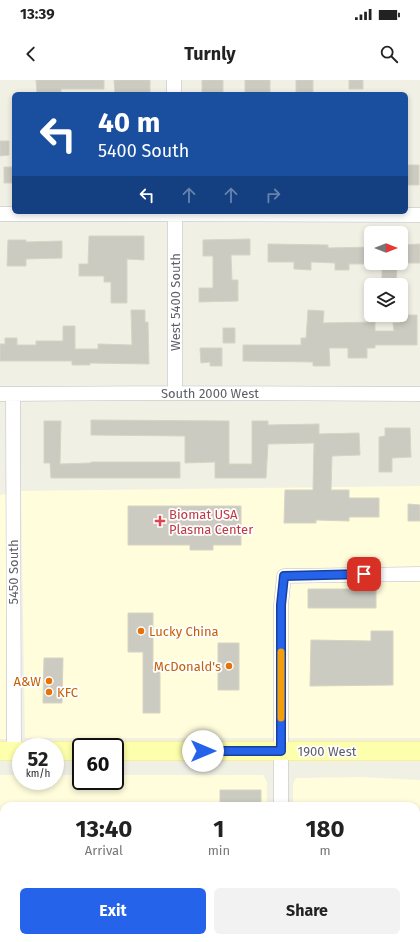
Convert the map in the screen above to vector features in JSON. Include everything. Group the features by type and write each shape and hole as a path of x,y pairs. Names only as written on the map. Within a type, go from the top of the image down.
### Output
{"main road":[{"name":"1900 West","path":"124,751 420,751"}],"street":[{"path":"174,80 174,92"},
{"path":"0,214 12,214"},
{"name":"West 5400 South","path":"175,214 175,393"},
{"path":"298,214 420,215"},
{"name":"South 2000 West","path":"6,394 420,394"},
{"name":"5450 South","path":"6,394 12,751"},
{"path":"281,802 281,605 284,576 420,574"}],"shaded area":[{"path":"420,486 420,738 25,738 21,491"},
{"path":"6,494 6,739 0,739 0,495"},
{"path":"0,775 12,775 12,790 64,790 64,775 72,775 72,790 124,790 124,775 263,775 267,782 267,802 0,802"},
{"path":"360,777 420,780 420,802 293,802 293,784 296,778"}],"building":[{"path":"36,80 104,80 104,89 61,89 61,92 37,92"},
{"path":"114,80 150,80 150,92 115,92"},
{"path":"202,80 223,80 223,92 202,92"},
{"path":"245,80 270,80 270,92 245,92"},
{"path":"296,80 313,80 313,92 296,92"},
{"path":"349,80 363,80 363,89 349,89"},
{"path":"0,141 9,141 9,155 0,156"},
{"path":"408,165 419,165 419,185 408,185"},
{"path":"4,167 12,167 12,183 4,183"},
{"path":"89,236 144,236 144,260 127,259 127,303 111,303 111,282 104,282 104,276 79,276 79,264 88,264"},
{"path":"250,239 250,255 231,255 232,280 238,280 238,301 199,302 199,288 213,288 213,256 203,256 203,240"},
{"path":"8,240 26,240 26,242 62,241 62,258 26,259 26,266 7,266"},
{"path":"268,244 328,245 328,248 364,247 364,264 349,264 349,270 335,270 335,263 311,262 311,270 294,269 294,262 268,262"},
{"path":"420,244 420,263 408,263 408,245"},
{"path":"382,270 397,270 396,278 382,278"},
{"path":"131,310 145,310 145,322 148,322 149,364 90,363 90,365 72,365 72,361 0,361 0,344 5,344 5,338 17,338 17,345 36,345 36,341 63,341 63,326 75,326 75,349 98,349 98,344 132,345"},
{"path":"308,310 324,311 323,323 375,322 375,331 394,331 393,323 408,322 408,315 417,315 417,345 375,345 375,348 367,348 367,358 348,358 348,348 329,348 330,366 313,366 313,362 243,361 243,345 301,345 301,338 306,338"},
{"path":"223,328 235,328 235,343 223,343"},
{"path":"200,348 222,348 222,366 210,366 210,362 201,363"},
{"path":"91,420 229,421 229,464 252,464 252,421 268,421 268,425 319,424 319,434 359,433 360,455 332,456 331,490 349,490 349,498 379,498 379,517 349,517 349,521 316,520 316,523 284,523 285,490 313,490 314,443 268,444 266,478 215,478 215,462 185,463 185,436 91,435"},
{"path":"44,421 61,421 60,464 91,462 180,462 180,478 51,478 50,463 44,463"},
{"path":"385,428 410,428 411,457 392,458 392,472 379,472 379,437 385,436"},
{"path":"408,504 420,505 420,521 408,521"},
{"path":"128,506 241,506 241,545 213,545 213,550 190,550 190,545 128,545"},
{"path":"308,589 376,589 376,608 308,608"},
{"path":"128,613 153,613 153,666 160,666 160,713 143,713 143,652 128,652"},
{"path":"371,631 393,631 393,685 310,686 311,640 371,641"},
{"name":"McDonald's","path":"218,643 239,643 239,690 218,690"},
{"path":"44,658 63,658 62,703 43,703"},
{"path":"220,790 261,790 261,802 220,802"}],"slow traffic":[{"path":"281,652 281,718"}],"place":[{"name":"Biomat USA Plasma Center","path":"160,521"},
{"name":"Lucky China","path":"141,631"},
{"name":"McDonald's","path":"229,666"},
{"name":"A&W","path":"49,681"},
{"name":"KFC","path":"49,692"}],"route":[{"path":"203,751 281,751 281,605 284,576 364,574"}]}
